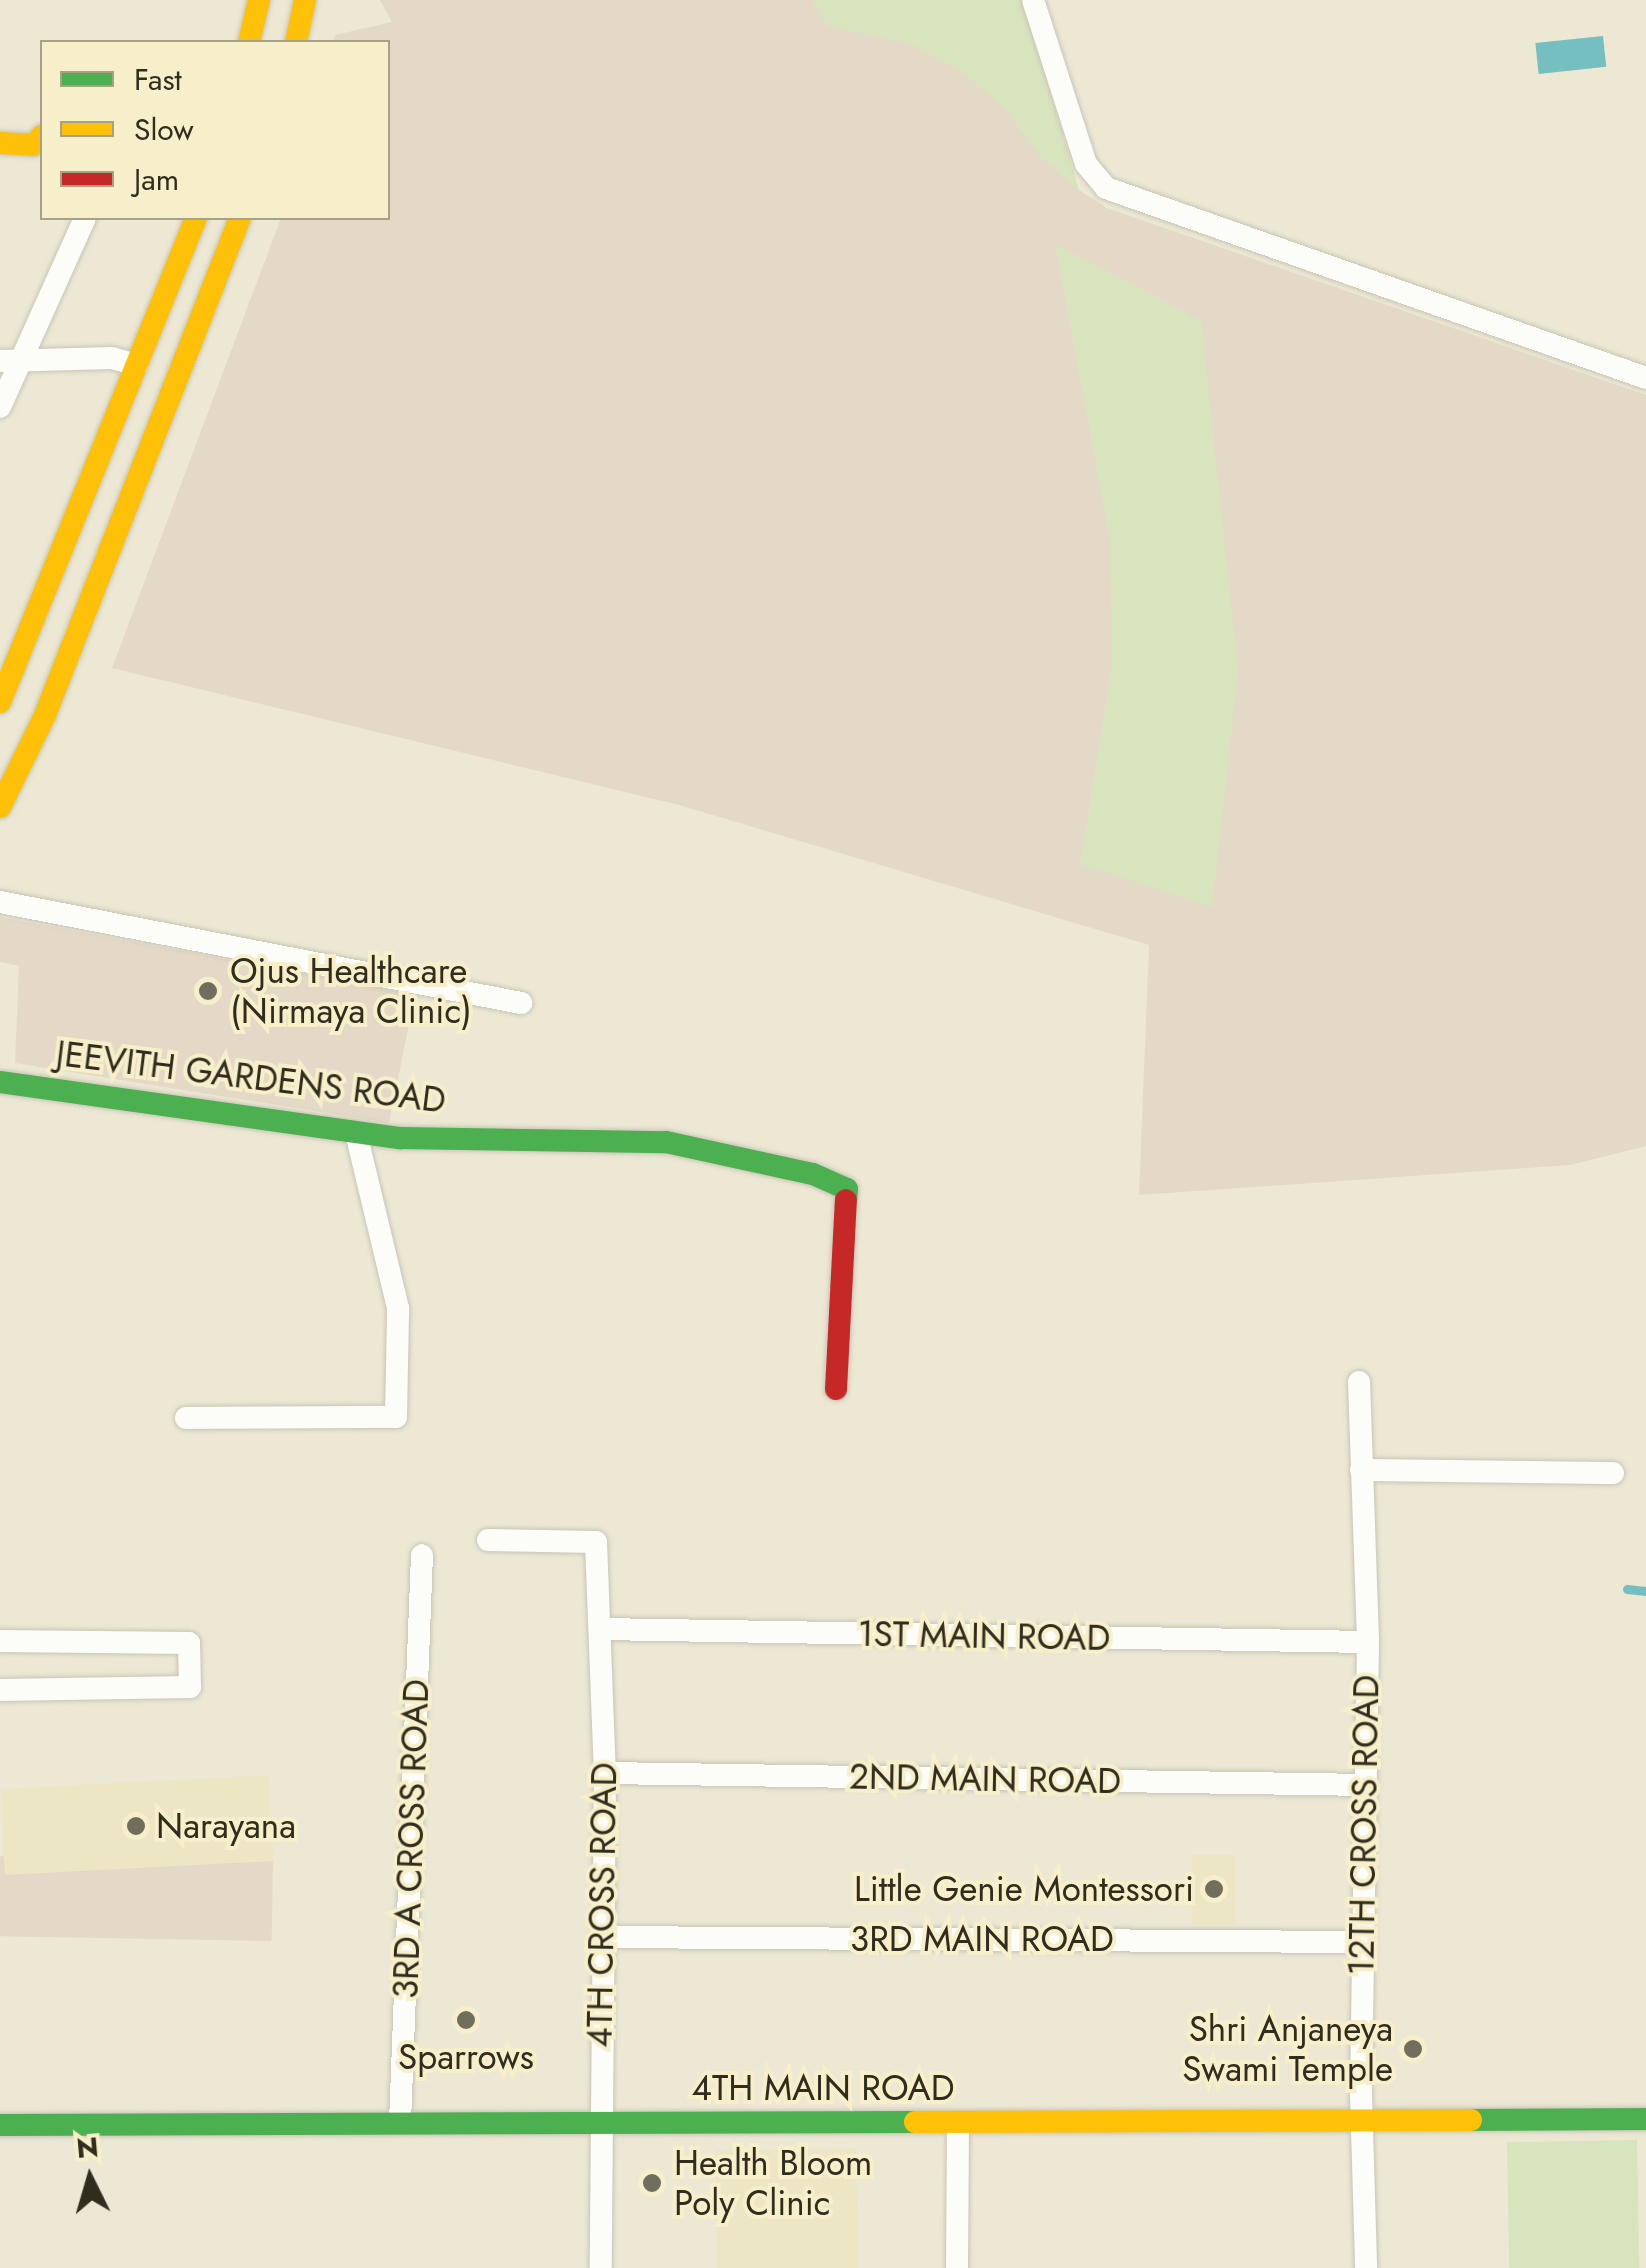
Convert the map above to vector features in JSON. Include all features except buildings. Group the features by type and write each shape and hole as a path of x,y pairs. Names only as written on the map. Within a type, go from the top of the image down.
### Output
{"street":[{"path":"250,40 259,0"},
{"path":"296,40 305,0"},
{"path":"1033,0 1086,164 1106,188 1646,378"},
{"path":"0,144 39,146"},
{"path":"0,407 10,359 84,220"},
{"path":"0,702 195,220"},
{"path":"0,806 64,670 239,220"},
{"path":"10,359 112,358 137,365"},
{"path":"0,902 521,1003"},
{"name":"JEEVITH GARDENS ROAD","path":"0,1082 356,1134 666,1142 813,1174 847,1189 836,1388"},
{"path":"186,1418 396,1418 398,1308 356,1134"},
{"name":"12TH CROSS ROAD","path":"1359,1382 1370,1470 1361,2122 1366,2268"},
{"path":"1370,1470 1613,1473"},
{"name":"4TH CROSS ROAD","path":"488,1540 596,1542 605,1773 599,2124 601,2268"},
{"name":"3RD A CROSS ROAD","path":"400,2122 422,1555"},
{"name":"1ST MAIN ROAD","path":"600,1629 1368,1642"},
{"path":"0,1640 189,1643 190,1658 190,1687 0,1690"},
{"name":"2ND MAIN ROAD","path":"605,1773 1365,1785"},
{"name":"3RD MAIN ROAD","path":"602,1937 1362,1942"},
{"name":"4TH MAIN ROAD","path":"0,2125 1646,2119"},
{"path":"957,2268 958,2123"}],"shaded area":[{"path":"380,0 1023,0 1079,190 1107,208 1646,395 1646,1146 1570,1165 1139,1195 1149,945 679,805 112,668 280,220 390,220 390,40 334,40 335,35 392,22"},
{"path":"0,917 415,995 389,1123 15,1063 19,966 0,962"},
{"name":"Narayana","path":"269,1775 274,1861 5,1875 0,1789"},
{"name":"Little Genie Montessori","path":"1192,1855 1235,1855 1235,1924 1192,1924"},
{"path":"0,1856 273,1861 272,1941 0,1936"},
{"path":"856,2148 858,2268 717,2268 715,2150"}],"green space":[{"path":"812,0 1023,0 1079,190 1043,160 1007,110 959,69 910,44 828,26"},
{"path":"1055,244 1201,321 1238,671 1212,907 1080,864 1112,665 1110,540"},
{"path":"1637,2140 1639,2268 1509,2268 1507,2142"}],"water":[{"path":"1603,36 1606,67 1539,74 1535,43"}],"waterway":[{"path":"1627,1589 1646,1591"}],"traffic: fast":[{"path":"0,1082 400,1138 666,1142 813,1174 847,1189 846,1200"},
{"path":"1471,2120 1646,2119"},
{"path":"0,2125 915,2122"}],"traffic: slow":[{"path":"249,40 259,0"},
{"path":"296,40 305,0"},
{"path":"0,143 33,145 40,138"},
{"path":"0,702 195,220"},
{"path":"0,807 45,715 239,220"},
{"path":"915,2122 1471,2120"}],"traffic: jam":[{"path":"836,1389 846,1200"}],"place":[{"name":"Ojus Healthcare (Nirmaya Clinic)","path":"208,991"},
{"name":"Narayana","path":"136,1826"},
{"name":"Little Genie Montessori","path":"1214,1889"},
{"name":"Sparrows","path":"466,2020"},
{"name":"Shri Anjaneya Swami Temple","path":"1413,2049"},
{"name":"Health Bloom Poly Clinic","path":"652,2183"}]}
